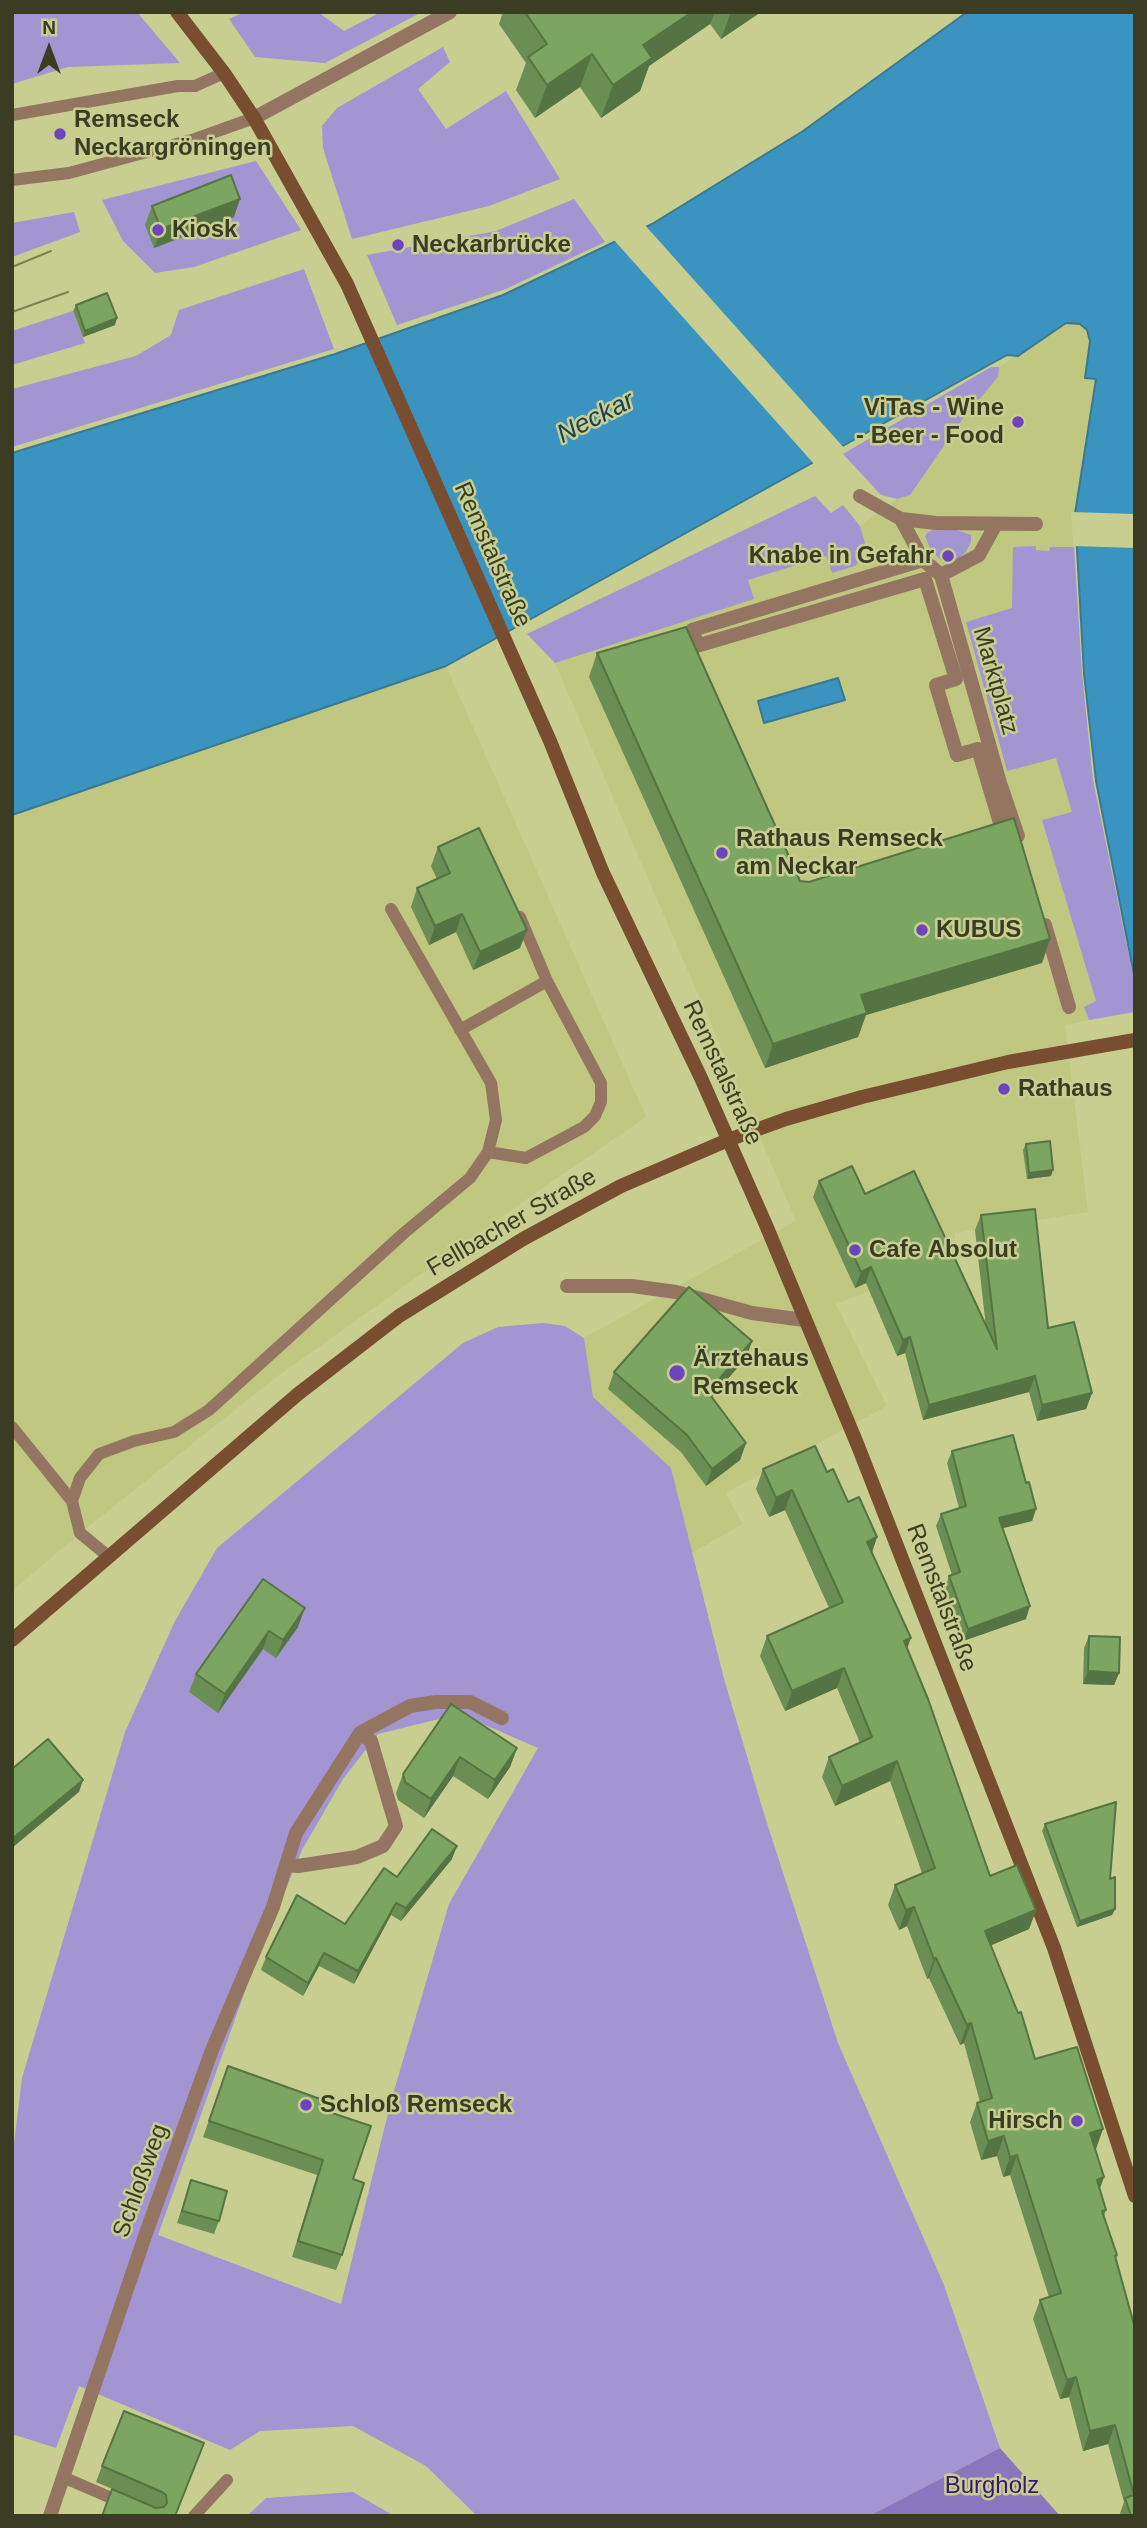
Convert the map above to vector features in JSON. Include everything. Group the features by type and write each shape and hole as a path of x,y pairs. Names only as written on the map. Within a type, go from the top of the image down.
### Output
{"main road":[{"name":"Remstalstraße","path":"177,12 254,118 347,284 524,682 603,873 728,1140 858,1446 1054,1948 1135,2196"},
{"name":"Fellbacher Straße","path":"12,1640 298,1394 399,1316 523,1239 621,1186 728,1140 786,1119 862,1097 1018,1060 1135,1041"}],"street":[{"path":"254,118 450,12"},
{"path":"860,496 901,519 936,523 1036,524"},
{"path":"901,519 923,560 941,575 979,555 996,524"},
{"name":"Marktplatz","path":"698,645 692,630 923,560"},
{"name":"Marktplatz","path":"941,575 997,773 1000,801 1003,833 797,897 685,649 925,579 956,679 936,685 957,755 978,749 1000,801 1024,855"},
{"path":"1040,908 1069,1007"},
{"path":"567,1286 632,1286 676,1292 752,1313 804,1320"},
{"name":"Schloßweg","path":"50,2516 146,2232 212,2050 273,1907 296,1833 360,1733 410,1706 436,1702 470,1702 502,1718"},
{"path":"286,1865 298,1866 356,1857 383,1846 396,1826 371,1741 360,1733"}],"lane":[{"path":"12,115 178,86 195,86 223,73"},
{"path":"12,180 69,173 195,139 254,118"},
{"path":"488,1152 526,1158 584,1127 601,1102 601,1083 547,981 516,908"},
{"path":"72,1501 79,1478 99,1454 134,1441 174,1432 209,1410 470,1178 488,1152 496,1120 491,1083 391,909"},
{"path":"460,1030 547,981"},
{"path":"12,1427 72,1501 80,1533 108,1556"},
{"path":"65,2478 153,2516"},
{"path":"194,2516 226,2480"}],"shaded area":[{"path":"12,12 137,12 180,63 68,67 12,84"},
{"path":"244,12 318,12 344,31 381,12 422,12 325,63 255,57 229,19"},
{"path":"443,47 450,62 418,89 446,129 506,91 560,179 489,206 352,239 323,148 322,126 337,108"},
{"path":"256,161 301,230 194,267 155,273 123,241 102,200"},
{"path":"574,199 605,242 506,289 397,325 367,255 496,231"},
{"path":"74,212 80,232 12,257 12,223"},
{"path":"304,269 334,349 12,447 12,389 136,356 171,335 179,310"},
{"path":"73,311 85,343 12,365 12,331"},
{"path":"1066,323 1080,324 1087,330 1090,341 1085,378 1096,379 1075,514 1074,547 1050,547 1050,551 1036,550 1036,546 1012,608 966,622 1006,770 1056,758 1072,812 1042,820 1096,1002 1084,1007 1089,1020 1065,1025 1088,1212 955,1233 952,1258 836,1304 887,1406 726,1493 742,1524 692,1553 671,1469 593,1397 584,1338 796,1221 555,663 753,599 747,580 865,543 860,526 897,499 910,495 962,420 998,377 999,367"},
{"path":"991,367 999,367 998,377 962,420 910,495 897,499 881,495 843,454"},
{"path":"815,496 831,513 843,505 860,526 865,543 861,559 855,566 832,573 826,556 748,580 754,599 555,663 527,634"},
{"path":"951,528 971,535 971,542 966,552 958,559 944,563 931,551 925,536 935,529"},
{"path":"1036,546 1036,550 1049,551 1050,547 1074,547 1082,674 1093,780 1135,985 1135,1012 1089,1020 1084,1007 1096,1001 1042,820 1072,812 1056,758 1007,771 966,622 1012,608 1013,547"},
{"path":"446,666 646,1117 279,1375 80,1533 12,1591 12,815"},
{"path":"543,1323 565,1326 584,1338 593,1397 671,1468 724,1679 765,1817 838,2043 944,2285 1000,2448 869,2516 477,2516 426,2466 353,2426 260,2431 230,2450 79,2386 56,2448 12,2434 12,2160 22,2078 125,1732 175,1621 217,1548 463,1343 498,1327","holes":["460,1714 538,1748 449,1904 391,2101 341,2304 158,2235 254,1966 302,1850 343,1779 378,1734"]},
{"path":"353,2492 394,2516 247,2516 266,2498"}],"green space":[{"name":"Burgholz","path":"1000,2448 1060,2516 869,2516"}],"water":[{"name":"Neckar","path":"967,12 1135,12 1135,980 1096,781 1084,674 1075,514 1096,379 1085,378 1090,341 1087,330 1080,324 1066,323 1018,356 1007,355 446,666 12,815 12,453 335,354 503,295 652,224 803,131"},
{"path":"838,678 845,700 764,723 758,701"}],"pier":[{"path":"644,224 845,449 815,465 613,239"},
{"path":"1071,512 1135,514 1135,548 1073,546"}],"building":[{"path":"525,12 692,12 643,45 652,58 613,85 592,54 547,85 528,57 547,44"},
{"path":"231,175 240,199 161,229 152,206"},
{"path":"107,293 117,318 85,331 76,305"},
{"path":"686,627 800,881 809,882 1014,818 1050,939 861,995 867,1013 773,1044 597,653"},
{"path":"479,828 527,930 480,952 462,914 435,926 417,888 450,873 438,847"},
{"path":"1050,1141 1053,1170 1029,1173 1026,1144"},
{"path":"852,1166 865,1194 914,1171 997,1349 981,1215 1035,1209 1048,1328 1074,1322 1092,1393 1042,1405 1035,1376 929,1405 910,1337 903,1340 871,1267 861,1272 819,1181"},
{"name":"Ärztehaus Remseck","path":"689,1287 752,1341 708,1392 746,1443 712,1469 687,1435 614,1372"},
{"path":"1013,1435 1036,1509 999,1518 1030,1606 968,1629 949,1576 960,1572 941,1514 966,1506 952,1451"},
{"path":"815,1446 827,1472 833,1469 848,1502 859,1497 877,1537 867,1542 911,1638 904,1641 928,1699 990,1876 1017,1865 1036,1910 985,1931 1018,2013 1021,2012 1035,2059 1077,2047 1103,2129 1090,2133 1104,2177 1097,2180 1106,2210 1102,2211 1117,2255 1115,2256 1135,2328 1135,2516 1131,2516 1125,2498 1134,2495 1115,2425 1090,2431 1076,2377 1067,2380 1040,2300 1061,2293 1017,2155 1010,2157 1004,2136 988,2141 977,2103 992,2098 971,2023 967,2025 936,1958 934,1959 914,1907 906,1910 895,1885 935,1868 897,1761 842,1786 829,1757 872,1737 844,1668 792,1691 767,1636 843,1602 792,1490 776,1498 763,1469"},
{"path":"263,1579 305,1608 283,1640 269,1631 225,1694 196,1674"},
{"path":"1089,1636 1120,1637 1119,1673 1088,1671"},
{"path":"451,1704 517,1748 495,1780 460,1757 431,1799 405,1782 403,1774"},
{"path":"48,1739 83,1780 12,1839 12,1769"},
{"path":"1116,1802 1110,1879 1115,1877 1115,1909 1080,1921 1045,1824"},
{"path":"432,1829 457,1846 406,1908 396,1903 358,1971 324,1953 308,1983 266,1957 297,1895 345,1924 384,1868 397,1877"},
{"path":"228,2066 323,2100 320,2109 371,2126 353,2179 364,2183 342,2255 298,2241 323,2160 209,2121"},
{"path":"191,2180 227,2191 219,2221 182,2211"},
{"path":"124,2411 204,2443 175,2516 102,2516 112,2489 156,2508 164,2507 167,2503 166,2495 162,2492 102,2466"}],"tram line":[{"path":"12,267 51,251"},
{"path":"12,312 68,292"}],"place":[{"name":"Remseck Neckargröningen","path":"60,134"},
{"name":"Kiosk","path":"158,230"},
{"name":"Neckarbrücke","path":"398,245"},
{"name":"ViTas - Wine - Beer - Food","path":"1018,422"},
{"name":"Knabe in Gefahr","path":"948,556"},
{"name":"Rathaus Remseck am Neckar","path":"722,853"},
{"name":"KUBUS","path":"922,930"},
{"name":"Rathaus","path":"1004,1089"},
{"name":"Cafe Absolut","path":"855,1250"},
{"name":"Ärztehaus Remseck","path":"677,1373"},
{"name":"Schloß Remseck","path":"306,2105"},
{"name":"Hirsch","path":"1077,2121"}]}
